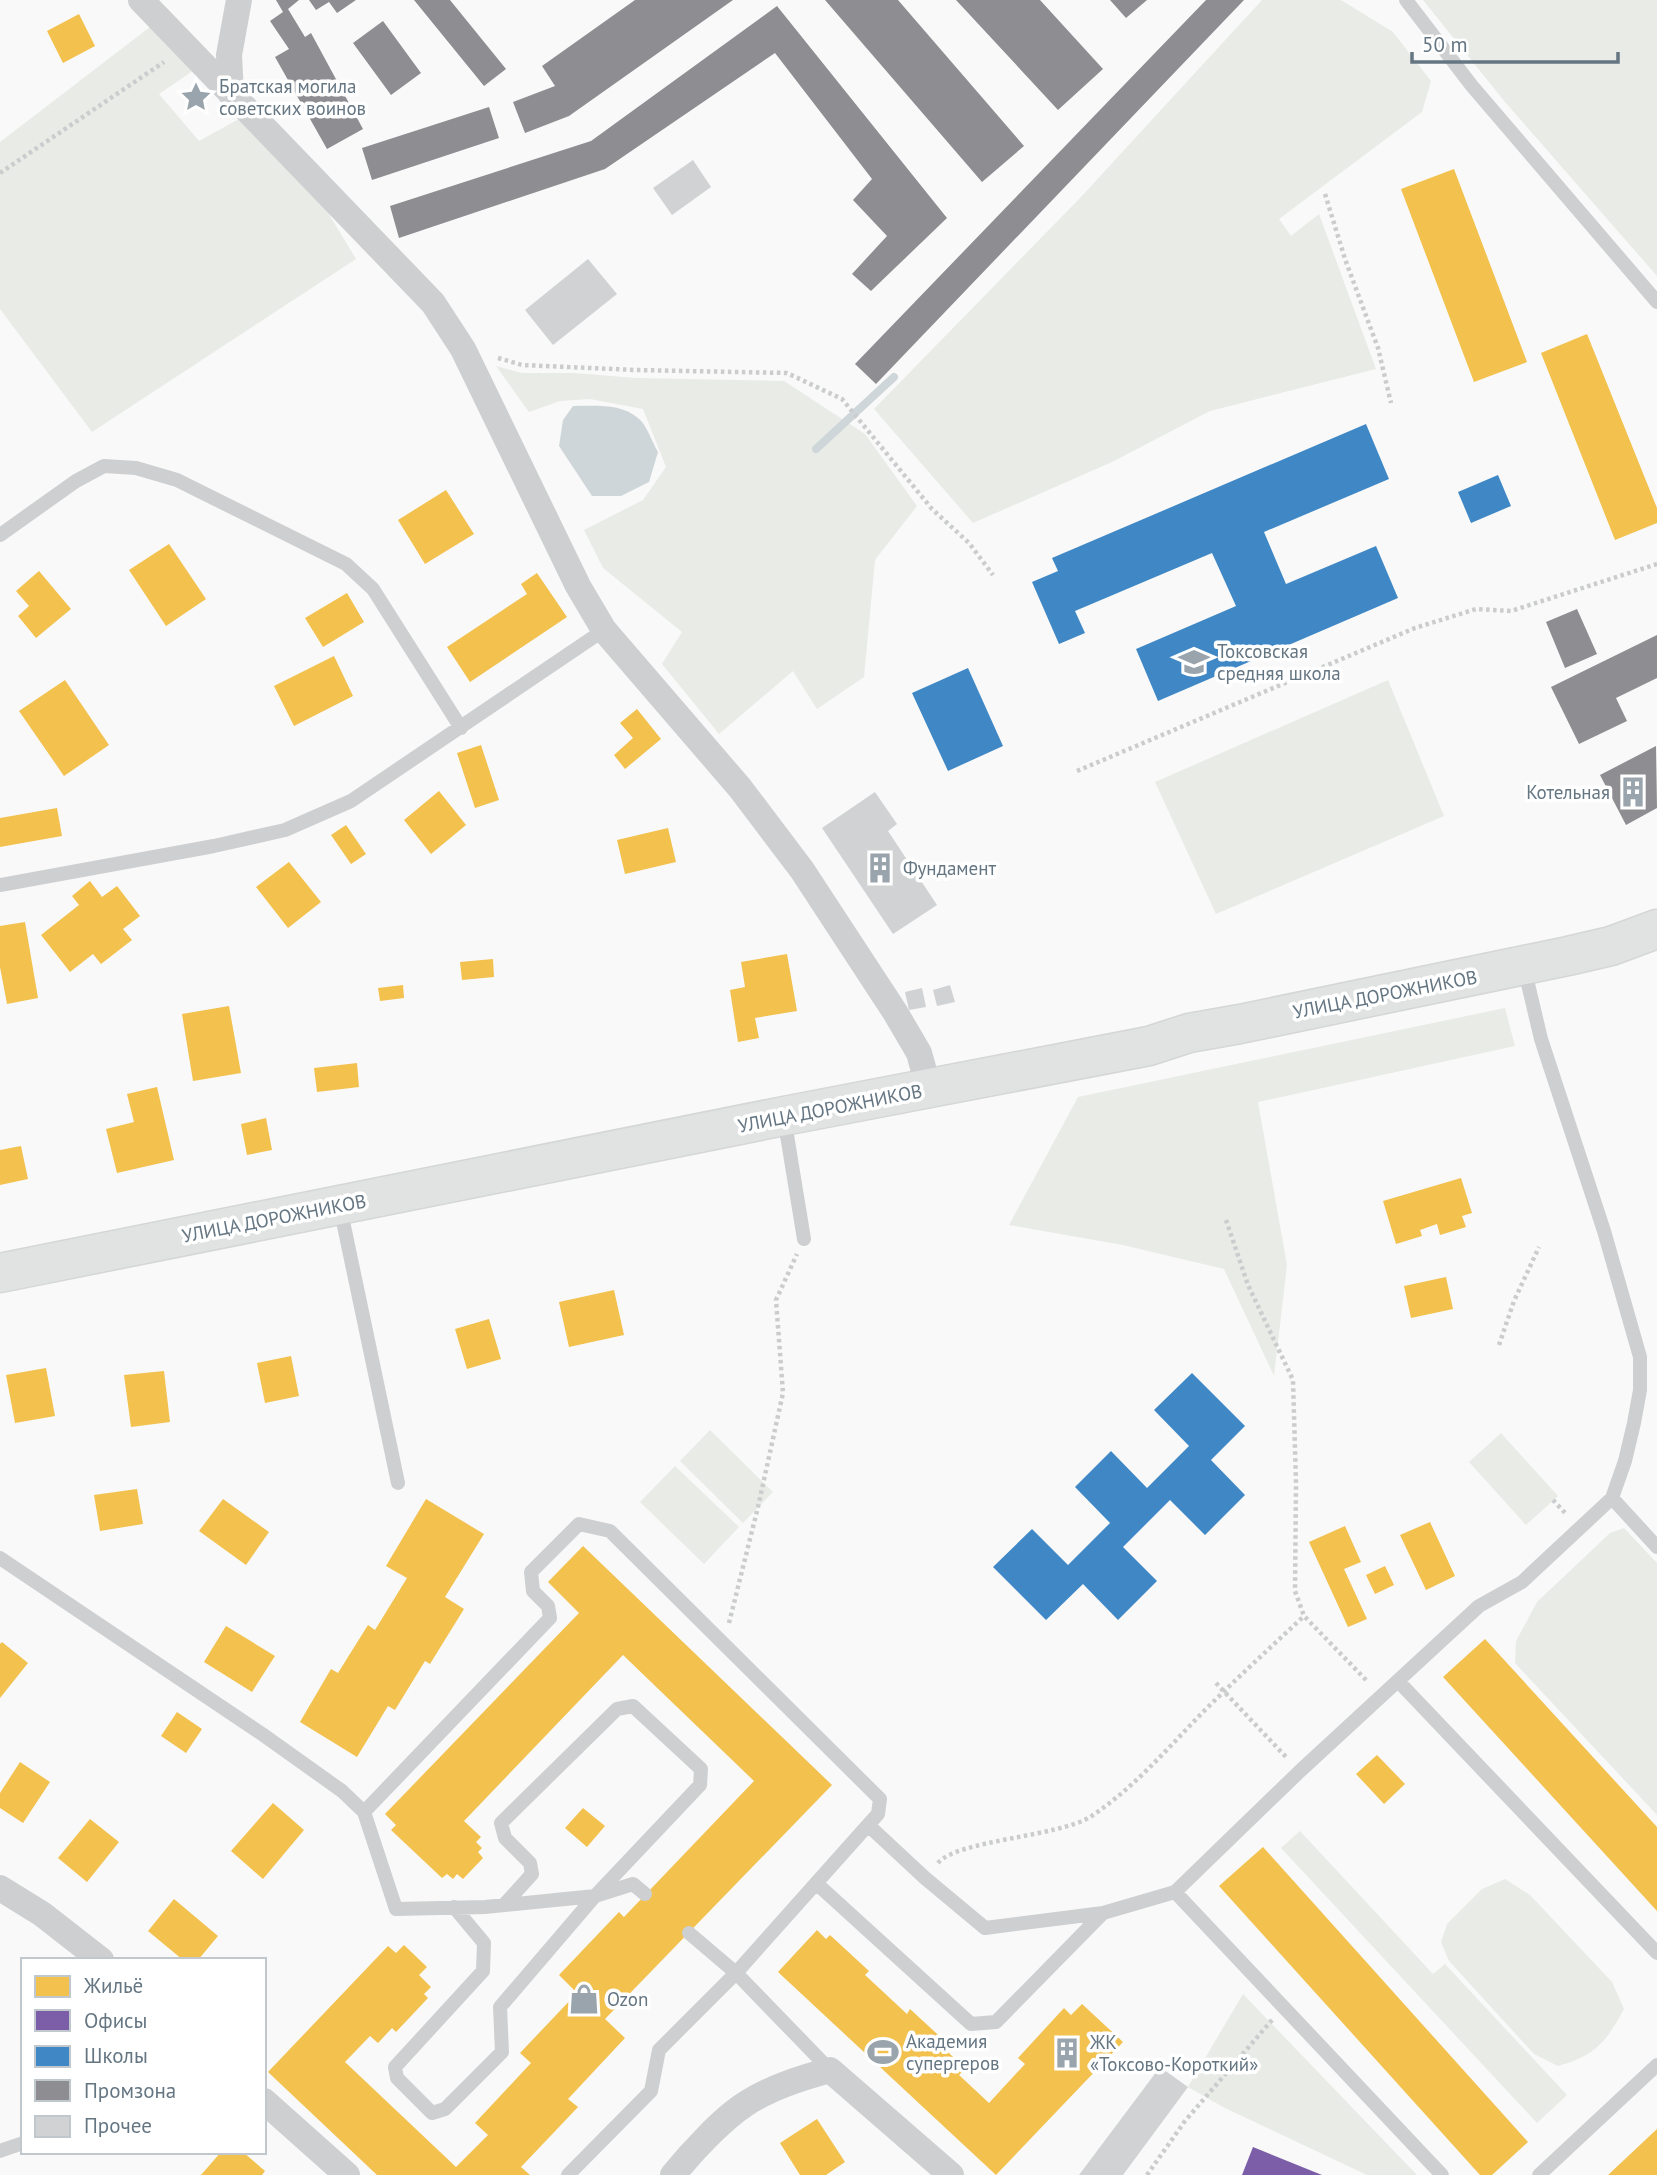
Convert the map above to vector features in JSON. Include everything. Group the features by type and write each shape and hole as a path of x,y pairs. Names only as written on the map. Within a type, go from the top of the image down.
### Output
{"main road":[{"name":"УЛИЦА ДОРОЖНИКОВ","path":"0,1273 1149,1046 1189,1033 1611,946 1657,929"}],"street":[{"path":"141,0 433,303 463,349 578,586 604,630 740,788 802,870 919,1053 929,1089"},
{"path":"231,94 229,55 239,0"},
{"path":"0,1888 42,1914 98,1958"},
{"path":"673,2175 689,2155 743,2105 799,2078 830,2070 951,2175"},
{"path":"266,2103 347,2175"}],"lane":[{"path":"1406,0 1472,86 1657,302"},
{"path":"0,535 76,481 104,467 136,468 177,480 346,564 373,589 461,728"},
{"path":"0,885 214,846 285,830 351,801 604,630"},
{"path":"868,1825 925,1878 985,1928 1103,1913 1175,1892 1300,1771 1479,1606 1522,1582 1612,1498 1634,1423 1640,1390 1640,1357 1604,1231 1541,1038 1523,966"},
{"path":"784,1116 804,1239"},
{"path":"340,1205 398,1483"},
{"path":"1612,1498 1657,1547"},
{"path":"364,1812 550,1618 548,1606 533,1591 530,1573 579,1524 610,1531 880,1799 878,1814 736,1973 659,2050 651,2091 568,2175"},
{"path":"0,1558 342,1791 364,1812 396,1909 504,1905 595,1896 633,1884 645,1894"},
{"path":"1398,1681 1657,1953"},
{"path":"454,1907 484,1943 483,1972 395,2067 397,2078 432,2113 445,2109 502,2052 500,2007 595,1896 699,1785 701,1769 633,1706 617,1709 501,1823 505,1838 530,1863 531,1874 504,1905"},
{"path":"817,1883 971,2024 996,2022 1103,1913"},
{"path":"1175,1892 1442,2175"},
{"path":"689,1933 736,1973 830,2070"},
{"path":"1539,2175 1657,2065"},
{"path":"0,2151 21,2144"}],"path":[{"path":"0,173 185,48"},
{"path":"1325,194 1345,260 1378,348 1391,403"},
{"path":"463,349 522,365 788,373 842,399 932,509 969,543 993,575"},
{"path":"1077,771 1415,628 1476,609 1511,611 1657,564"},
{"path":"1226,1220 1248,1285 1293,1380 1295,1591 1304,1616 1380,1696"},
{"path":"724,1644 783,1393 776,1300 804,1239"},
{"path":"1499,1345 1514,1301 1539,1247"},
{"path":"925,1878 943,1857 965,1849 1023,1838 1087,1819 1126,1791 1223,1692 1304,1616"},
{"path":"1216,1683 1300,1771"},
{"path":"1147,2175 1185,2121 1284,2006"}],"shaded area":[{"path":"1262,0 1341,0 1393,32 1431,81 1422,112 1279,219 1291,236 1319,214 1376,369 1210,411 1112,462 973,523 874,409 1081,197"},
{"path":"1423,0 1657,0 1657,276 1505,102"},
{"path":"150,27 194,70 159,94 199,141 239,119 318,196 356,259 92,432 0,309 0,142"},
{"path":"496,366 522,373 784,381 865,434 917,506 875,560 864,677 817,709 793,671 719,734 662,664 682,632 603,568 584,530 643,500 666,467 643,409 590,399 560,401 529,412"},
{"path":"573,406 616,408 631,413 641,421 658,452 649,482 621,496 592,496 559,446 563,420"},
{"path":"1388,680 1444,816 1216,914 1155,782"},
{"path":"1505,1008 1515,1046 1258,1102 1287,1265 1274,1376 1224,1269 1123,1245 1009,1225 1078,1097"},
{"path":"710,1430 773,1492 743,1523 680,1461"},
{"path":"1501,1433 1558,1496 1526,1525 1469,1462"},
{"path":"675,1466 739,1527 704,1564 640,1502"},
{"path":"1624,1528 1657,1563 1657,1815 1515,1663 1516,1641 1537,1602 1610,1533"},
{"path":"1300,1831 1433,1974 1445,1964 1567,2095 1537,2123 1281,1848"},
{"path":"1505,1879 1530,1895 1612,1982 1624,2009 1598,2046 1571,2062 1558,2066 1534,2054 1449,1961 1441,1942 1447,1924 1482,1889"},
{"path":"1243,1994 1417,2175 1367,2175 1223,2107 1188,2087"}],"building: Жильё":[{"path":"79,14 95,46 63,63 47,31"},
{"path":"1454,169 1527,362 1474,382 1401,189"},
{"path":"1587,334 1657,508 1657,523 1615,540 1541,353"},
{"path":"446,490 474,534 425,564 398,520"},
{"path":"169,544 206,599 166,626 129,570"},
{"path":"39,571 71,609 36,638 18,616 29,606 16,591"},
{"path":"537,573 567,617 470,682 447,647 527,594 521,584"},
{"path":"347,593 364,622 323,647 305,618"},
{"path":"334,656 353,696 294,726 274,686"},
{"path":"65,680 109,745 64,776 19,711"},
{"path":"637,709 661,739 625,769 614,755 633,738 620,723"},
{"path":"481,745 499,800 475,808 457,753"},
{"path":"439,791 466,825 431,854 404,820"},
{"path":"57,808 62,836 0,847 0,818"},
{"path":"346,825 366,854 351,864 331,835"},
{"path":"668,828 676,862 625,874 617,840"},
{"path":"289,862 321,902 288,928 256,887"},
{"path":"90,881 102,897 117,886 140,916 123,929 132,940 101,964 93,954 70,972 41,935 79,905 72,896"},
{"path":"25,922 38,998 7,1004 0,967 0,926"},
{"path":"787,954 797,1011 755,1018 759,1038 738,1042 730,990 745,987 741,962"},
{"path":"493,959 494,977 462,980 460,962"},
{"path":"403,985 404,998 380,1001 378,988"},
{"path":"229,1006 241,1073 193,1081 182,1014"},
{"path":"357,1063 359,1087 317,1092 314,1068"},
{"path":"157,1087 174,1160 117,1173 106,1129 134,1122 127,1094"},
{"path":"266,1118 272,1150 247,1155 241,1124"},
{"path":"21,1146 28,1179 0,1185 0,1150"},
{"path":"1461,1178 1472,1213 1462,1216 1466,1227 1440,1235 1437,1224 1420,1230 1422,1236 1396,1244 1383,1201"},
{"path":"1446,1277 1453,1309 1411,1318 1404,1286"},
{"path":"614,1290 624,1335 569,1347 559,1302"},
{"path":"489,1319 501,1359 467,1369 455,1329"},
{"path":"291,1356 299,1396 265,1403 257,1363"},
{"path":"46,1368 55,1416 15,1423 6,1375"},
{"path":"164,1371 170,1422 131,1427 124,1375"},
{"path":"137,1489 143,1524 100,1531 94,1495"},
{"path":"223,1499 269,1532 246,1565 199,1531"},
{"path":"426,1499 484,1534 445,1597 464,1609 430,1664 425,1661 395,1710 388,1706 357,1757 300,1722 331,1669 338,1673 368,1625 375,1630 407,1578 386,1566"},
{"path":"1430,1522 1455,1576 1426,1590 1400,1535"},
{"path":"1345,1526 1361,1562 1344,1569 1367,1619 1348,1627 1309,1542"},
{"path":"583,1546 832,1785 605,2019 625,2038 568,2099 578,2107 521,2167 530,2175 377,2175 268,2072 388,1946 396,1953 404,1945 427,1967 419,1975 431,1987 424,1994 428,1998 396,2032 392,2028 378,2043 370,2036 345,2062 456,2167 488,2135 475,2123 531,2063 520,2053 577,1993 559,1975 619,1912 624,1917 754,1781 623,1655 464,1821 481,1837 476,1842 482,1848 478,1852 483,1858 463,1879 457,1874 453,1879 447,1874 442,1878 391,1830 396,1825 385,1814 579,1613 548,1582"},
{"path":"1385,1566 1394,1585 1375,1594 1366,1575"},
{"path":"226,1626 275,1656 252,1692 204,1662"},
{"path":"1485,1639 1657,1827 1657,1911 1443,1677"},
{"path":"2,1642 28,1663 0,1698 0,1644"},
{"path":"177,1712 202,1729 186,1753 161,1736"},
{"path":"1377,1755 1405,1784 1384,1804 1356,1774"},
{"path":"20,1762 50,1782 23,1823 0,1808 0,1793"},
{"path":"273,1803 304,1830 263,1879 231,1851"},
{"path":"583,1808 605,1826 587,1847 565,1828"},
{"path":"90,1819 119,1842 87,1882 58,1858"},
{"path":"1263,1847 1528,2142 1492,2175 1480,2175 1219,1886"},
{"path":"174,1899 218,1936 200,1958 181,1958 148,1931"},
{"name":"ЖК «Токсово-Короткий»","path":"817,1930 826,1939 830,1935 869,1971 865,1975 907,2014 910,2009 948,2044 944,2048 965,2069 959,2075 989,2103 1025,2064 1018,2058 1064,2008 1071,2015 1082,2004 1123,2042 996,2175 778,1972"},
{"path":"817,2119 845,2162 826,2175 800,2175 780,2143"},
{"path":"1657,2129 1657,2175 1608,2175"},
{"path":"219,2154 245,2154 265,2171 262,2175 201,2175"}],"building: Офисы":[{"path":"1253,2147 1322,2175 1242,2175"}],"building: Школы":[{"path":"1366,424 1389,479 1264,532 1286,584 1376,546 1398,598 1158,701 1136,649 1236,606 1212,553 1075,611 1085,633 1059,644 1032,582 1058,571 1052,558"},
{"path":"1498,475 1511,506 1471,523 1458,492"},
{"path":"968,668 1003,746 948,771 912,693"},
{"path":"1192,1373 1245,1426 1211,1460 1245,1495 1205,1535 1170,1500 1123,1547 1157,1581 1118,1620 1083,1584 1046,1620 993,1567 1032,1529 1068,1565 1110,1523 1075,1487 1111,1451 1147,1488 1189,1446 1154,1410"}],"building: Промзона":[{"path":"276,0 299,0 288,9 305,37 311,33 363,129 327,149 275,57 289,49 270,21 283,12"},
{"path":"309,0 356,0 337,13 329,2 316,10"},
{"path":"414,0 450,0 506,69 484,86"},
{"path":"635,0 733,0 569,116 525,133 513,102 555,86 542,66"},
{"path":"825,0 898,0 1024,146 982,182"},
{"path":"956,0 1040,0 1103,69 1058,110"},
{"path":"1110,0 1147,0 1126,18"},
{"path":"1206,0 1244,0 876,384 855,364"},
{"path":"777,6 947,218 871,291 852,274 887,236 853,200 872,179 775,53 605,169 399,238 390,206 591,141"},
{"path":"383,21 421,73 391,95 353,43"},
{"path":"489,107 499,138 372,180 362,148"},
{"path":"1577,609 1597,654 1565,668 1546,622"},
{"path":"1657,635 1657,678 1616,698 1627,721 1579,744 1551,687"},
{"name":"Котельная","path":"1656,746 1657,808 1626,825 1600,775"}],"building: Прочее":[{"path":"693,160 711,187 672,215 653,188"},
{"path":"588,259 617,294 553,345 525,310"},
{"name":"Фундамент","path":"875,792 897,824 888,831 937,905 893,934 822,828"},
{"path":"950,985 955,1002 937,1006 933,990"},
{"path":"922,988 926,1007 909,1010 905,992"},
{"path":"1160,2067 1188,2087 1123,2175 1079,2175"}],"waterway":[{"path":"816,449 894,377"}],"place":[{"name":"Братская могила советских воинов","path":"196,97"},
{"name":"Токсовская средняя школа","path":"1194,662"},
{"name":"Котельная","path":"1633,792"},
{"name":"Фундамент","path":"880,868"},
{"name":"Ozon","path":"584,1999"},
{"name":"Академия супергеров","path":"883,2052"},
{"name":"ЖК «Токсово-Короткий»","path":"1067,2053"}]}
